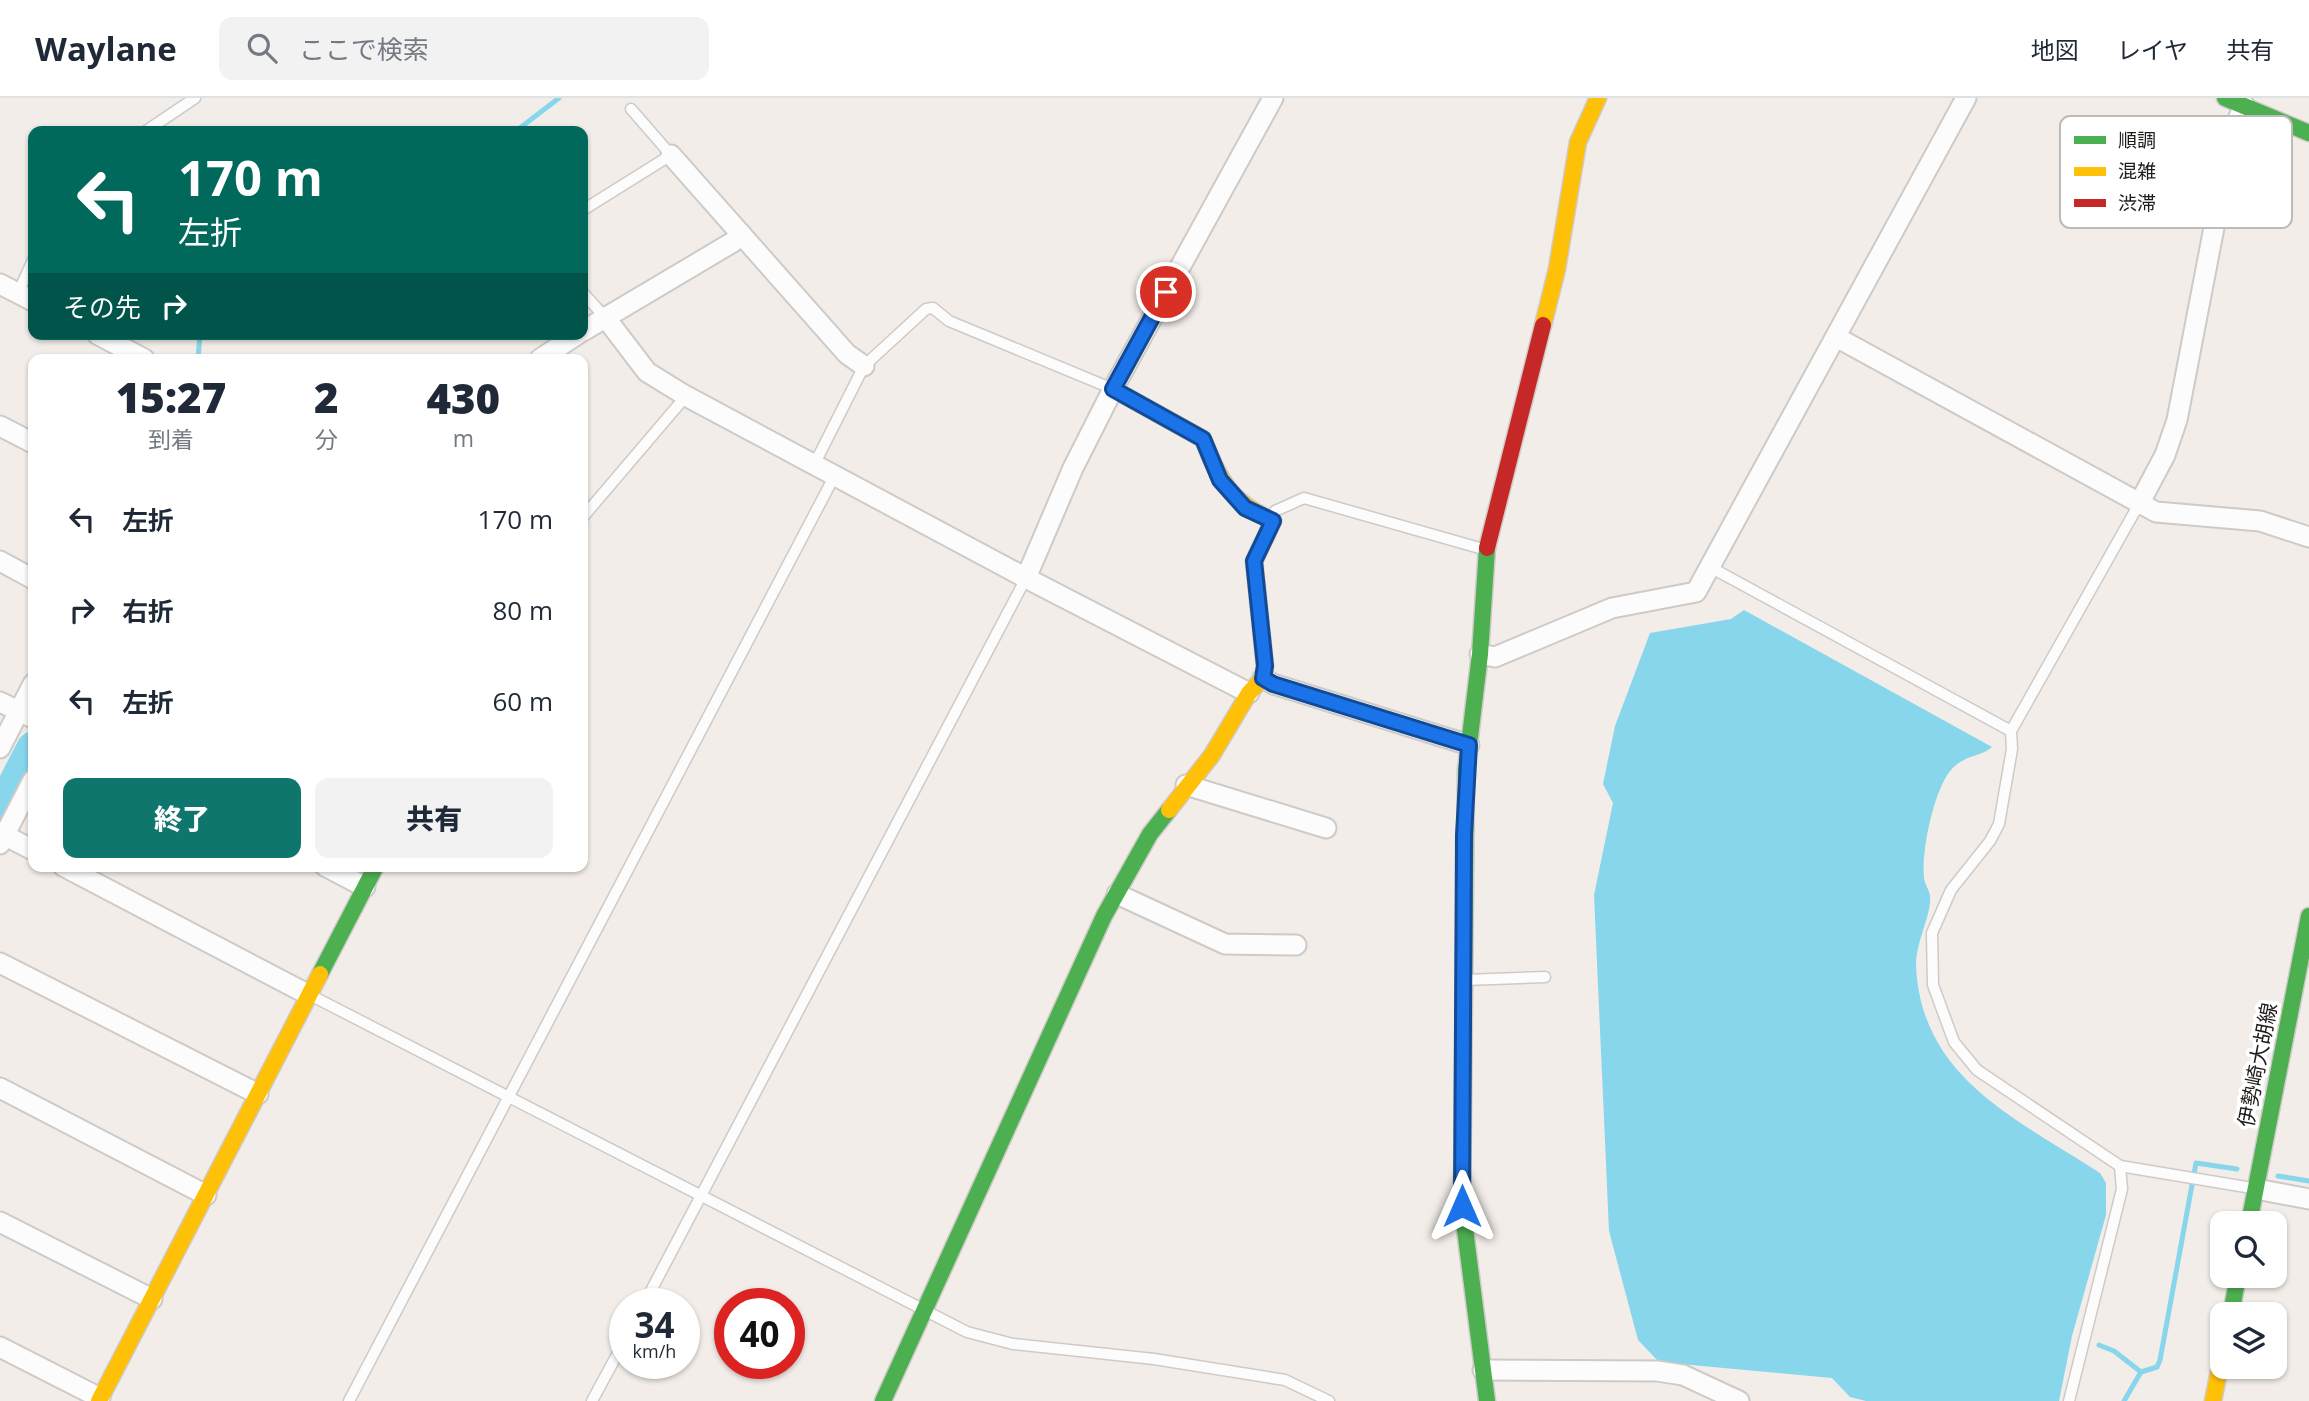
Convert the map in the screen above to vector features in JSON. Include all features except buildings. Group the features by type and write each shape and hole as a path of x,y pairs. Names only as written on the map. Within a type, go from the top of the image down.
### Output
{"street":[{"path":"1026,578 1073,468 1113,389 1273,98"},
{"path":"1487,1401 1462,1206 1464,835 1469,745 1480,654 1486,550 1557,269 1578,142 1598,98"},
{"path":"1480,654 1495,657 1627,603 1696,592 1966,98"},
{"path":"2225,98 2270,116"},
{"path":"2239,116 2244,105"},
{"path":"2292,126 2309,133"},
{"path":"671,155 847,354 864,366"},
{"path":"2139,503 2165,455 2177,420 2214,228"},
{"path":"588,328 733,242 741,234"},
{"path":"0,284 26,297"},
{"path":"605,317 647,372 686,396 1026,578 1250,693"},
{"path":"1836,337 2156,512 2260,521 2309,537"},
{"path":"108,340 135,354"},
{"path":"548,354 569,340"},
{"path":"883,1401 1027,1081 1116,894 1150,834 1212,755 1250,693 1263,678 1265,666 1254,561 1273,521 1245,508 1220,480 1203,439 1113,389"},
{"path":"0,426 28,440"},
{"path":"0,561 28,576"},
{"path":"1263,678 1273,684 1469,745"},
{"path":"0,702 26,715 0,748"},
{"path":"1186,785 1326,828"},
{"path":"28,790 2,839 28,848"},
{"path":"74,872 309,995"},
{"path":"336,872 365,887"},
{"path":"0,1347 99,1400 373,872"},
{"path":"1116,894 1225,944 1296,945"},
{"name":"伊勢崎大胡線","path":"2251,1211 2309,916"},
{"path":"0,964 258,1094"},
{"path":"0,1088 206,1195"},
{"path":"2256,1189 2309,1199"},
{"path":"0,1222 152,1299"},
{"path":"1483,1370 1657,1371 1683,1376 1739,1401"},
{"path":"2213,1401 2217,1379"}],"lane":[{"path":"153,126 195,98"},
{"path":"588,207 671,155 631,109"},
{"path":"588,298 605,317"},
{"path":"815,463 864,366 926,309 933,308 949,321 1113,389"},
{"path":"588,511 686,396"},
{"path":"349,1401 835,475"},
{"path":"1273,521 1275,511 1304,498 1486,550"},
{"path":"2139,503 2011,732 2012,749 1999,824 1990,841 1951,890 1932,933 1933,985 1954,1042 1978,1070 2030,1108 2120,1166 2256,1189"},
{"path":"1710,567 2011,732"},
{"path":"652,1288 1026,578"},
{"path":"1463,980 1545,978"},
{"path":"309,995 967,1332 998,1341 1154,1359 1284,1380 1329,1401"},
{"path":"2068,1401 2122,1189 2120,1166"},
{"path":"592,1401 609,1370"}],"water":[{"path":"1744,610 1992,747 1956,765 1939,791 1925,852 1924,880 1930,894 1930,903 1916,964 1922,1003 1935,1037 1954,1066 1978,1091 2006,1113 2100,1173 2106,1183 2106,1215 2072,1336 2059,1401 1866,1401 1850,1397 1832,1378 1659,1362 1638,1340 1609,1231 1594,895 1613,803 1603,784 1615,726 1650,633 1731,619"}],"waterway":[{"path":"523,126 559,98"},
{"path":"198,354 200,340"},
{"path":"0,812 28,758"},
{"path":"2124,1401 2141,1372 2157,1367 2160,1360 2196,1163 2237,1169"},
{"path":"2278,1176 2309,1181"},
{"path":"2099,1345 2114,1351 2141,1372"}],"traffic: fast":[{"path":"2225,98 2268,116"},
{"path":"2292,126 2309,133"},
{"path":"1113,389 1203,439 1210,456"},
{"path":"1487,548 1480,654 1466,770 1462,1206 1487,1401"},
{"path":"883,1401 1104,916 1150,834 1169,810"},
{"path":"320,974 373,872"},
{"path":"2251,1211 2309,916"},
{"path":"2233,1302 2236,1288"}],"traffic: slow":[{"path":"1543,325 1557,269 1578,142 1598,98"},
{"path":"1169,810 1212,755 1249,693 1263,678 1265,666 1254,561 1273,521 1234,496 1221,479 1210,456"},
{"path":"99,1401 320,974"},
{"path":"2213,1401 2217,1379"}],"traffic: jam":[{"path":"1487,548 1543,325"}],"route":[{"path":"1166,292 1113,389 1203,439 1220,480 1245,508 1273,521 1254,561 1265,666 1263,678 1273,684 1469,745 1464,835 1462,1206"}]}
